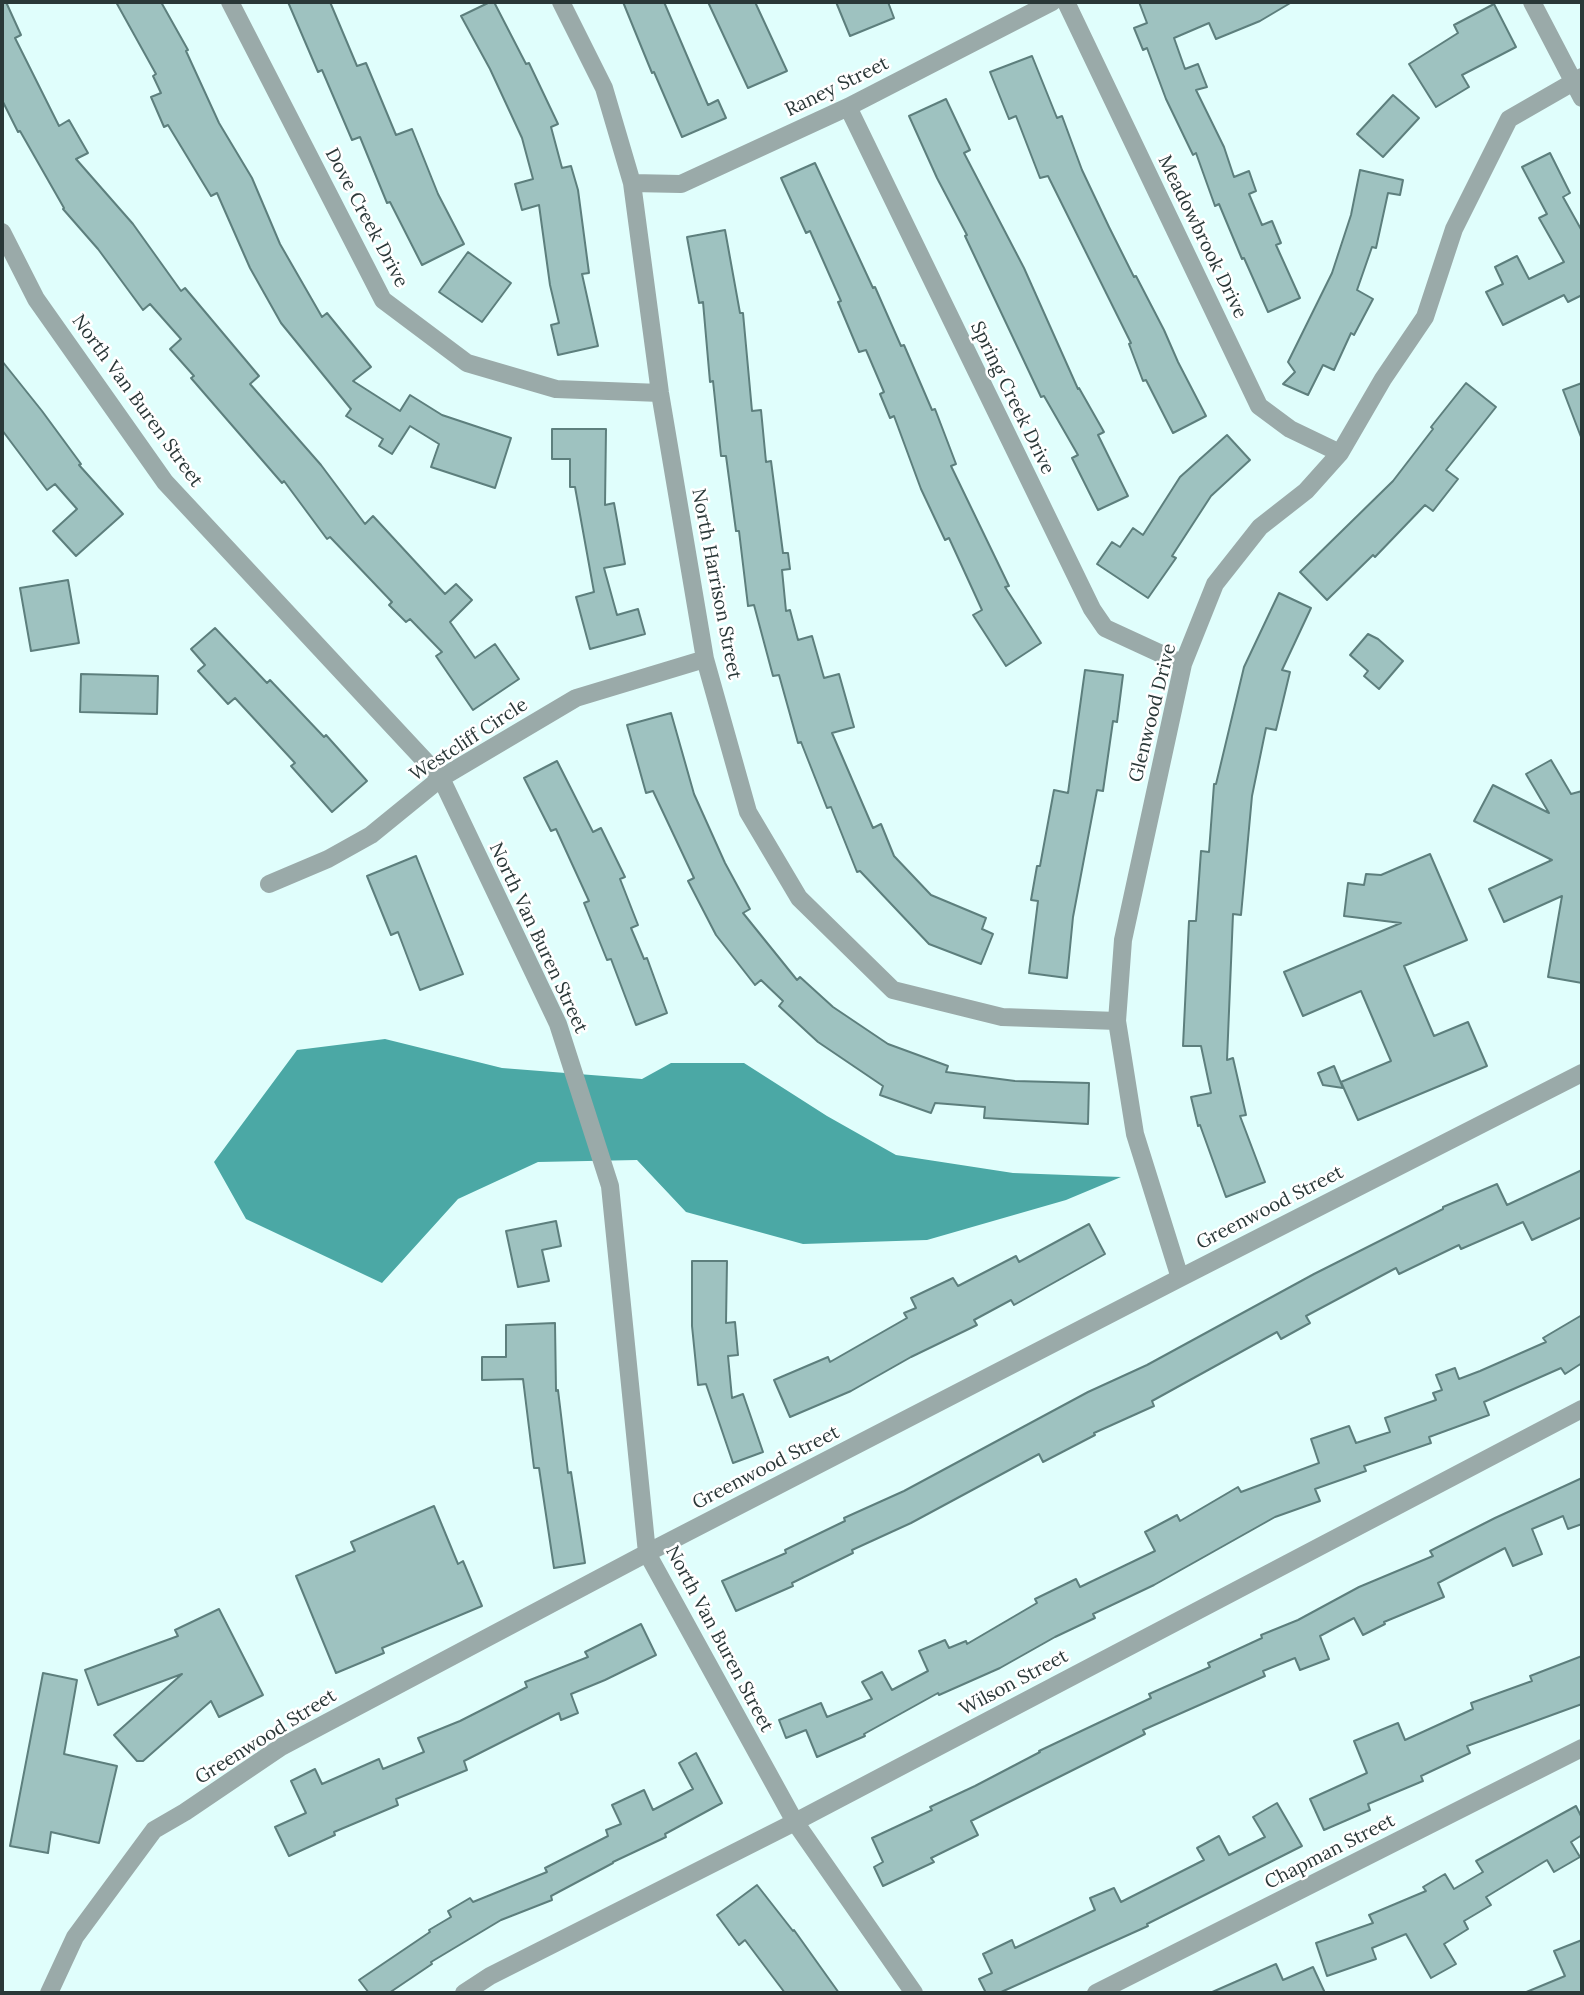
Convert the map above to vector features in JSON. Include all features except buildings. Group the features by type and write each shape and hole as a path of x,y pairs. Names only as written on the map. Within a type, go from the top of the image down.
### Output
{"street":[{"name":"Dove Creek Drive","path":"229,2 383,300 467,363 556,389 660,393"},
{"name":"North Harrison Street","path":"561,2 604,88 632,183 660,393 705,659 748,812 799,898 893,990 1002,1017 1117,1021"},
{"name":"Raney Street","path":"632,183 681,184 848,107 1052,2"},
{"name":"Meadowbrook Drive","path":"1066,2 1259,406 1290,429 1340,453"},
{"path":"1532,2 1578,80 1582,98"},
{"name":"Glenwood Drive","path":"1180,1278 1135,1134 1117,1021 1123,940 1182,664 1215,584 1260,527 1306,491 1340,453 1383,379 1425,317 1454,229 1509,119 1578,80"},
{"name":"Spring Creek Drive","path":"848,107 1092,609 1105,628 1182,664"},
{"name":"North Van Buren Street","path":"2,232 36,299 165,482 441,778 558,1024 610,1186 647,1553 795,1822 914,1993"},
{"name":"Westcliff Circle","path":"269,884 328,859 371,835 441,778 576,698 705,659"},
{"name":"Greenwood Street","path":"49,1993 75,1937 154,1830 281,1747 647,1553 1582,1073"},
{"name":"Wilson Street","path":"464,1993 490,1976 795,1822 1582,1409"},
{"name":"Chapman Street","path":"1096,1993 1582,1748"}],"water":[{"path":"385,1039 502,1068 642,1079 671,1063 744,1063 827,1116 896,1155 1013,1173 1121,1177 1066,1200 927,1240 803,1244 686,1212 637,1160 538,1162 458,1199 382,1283 246,1219 214,1162 297,1050"}]}
